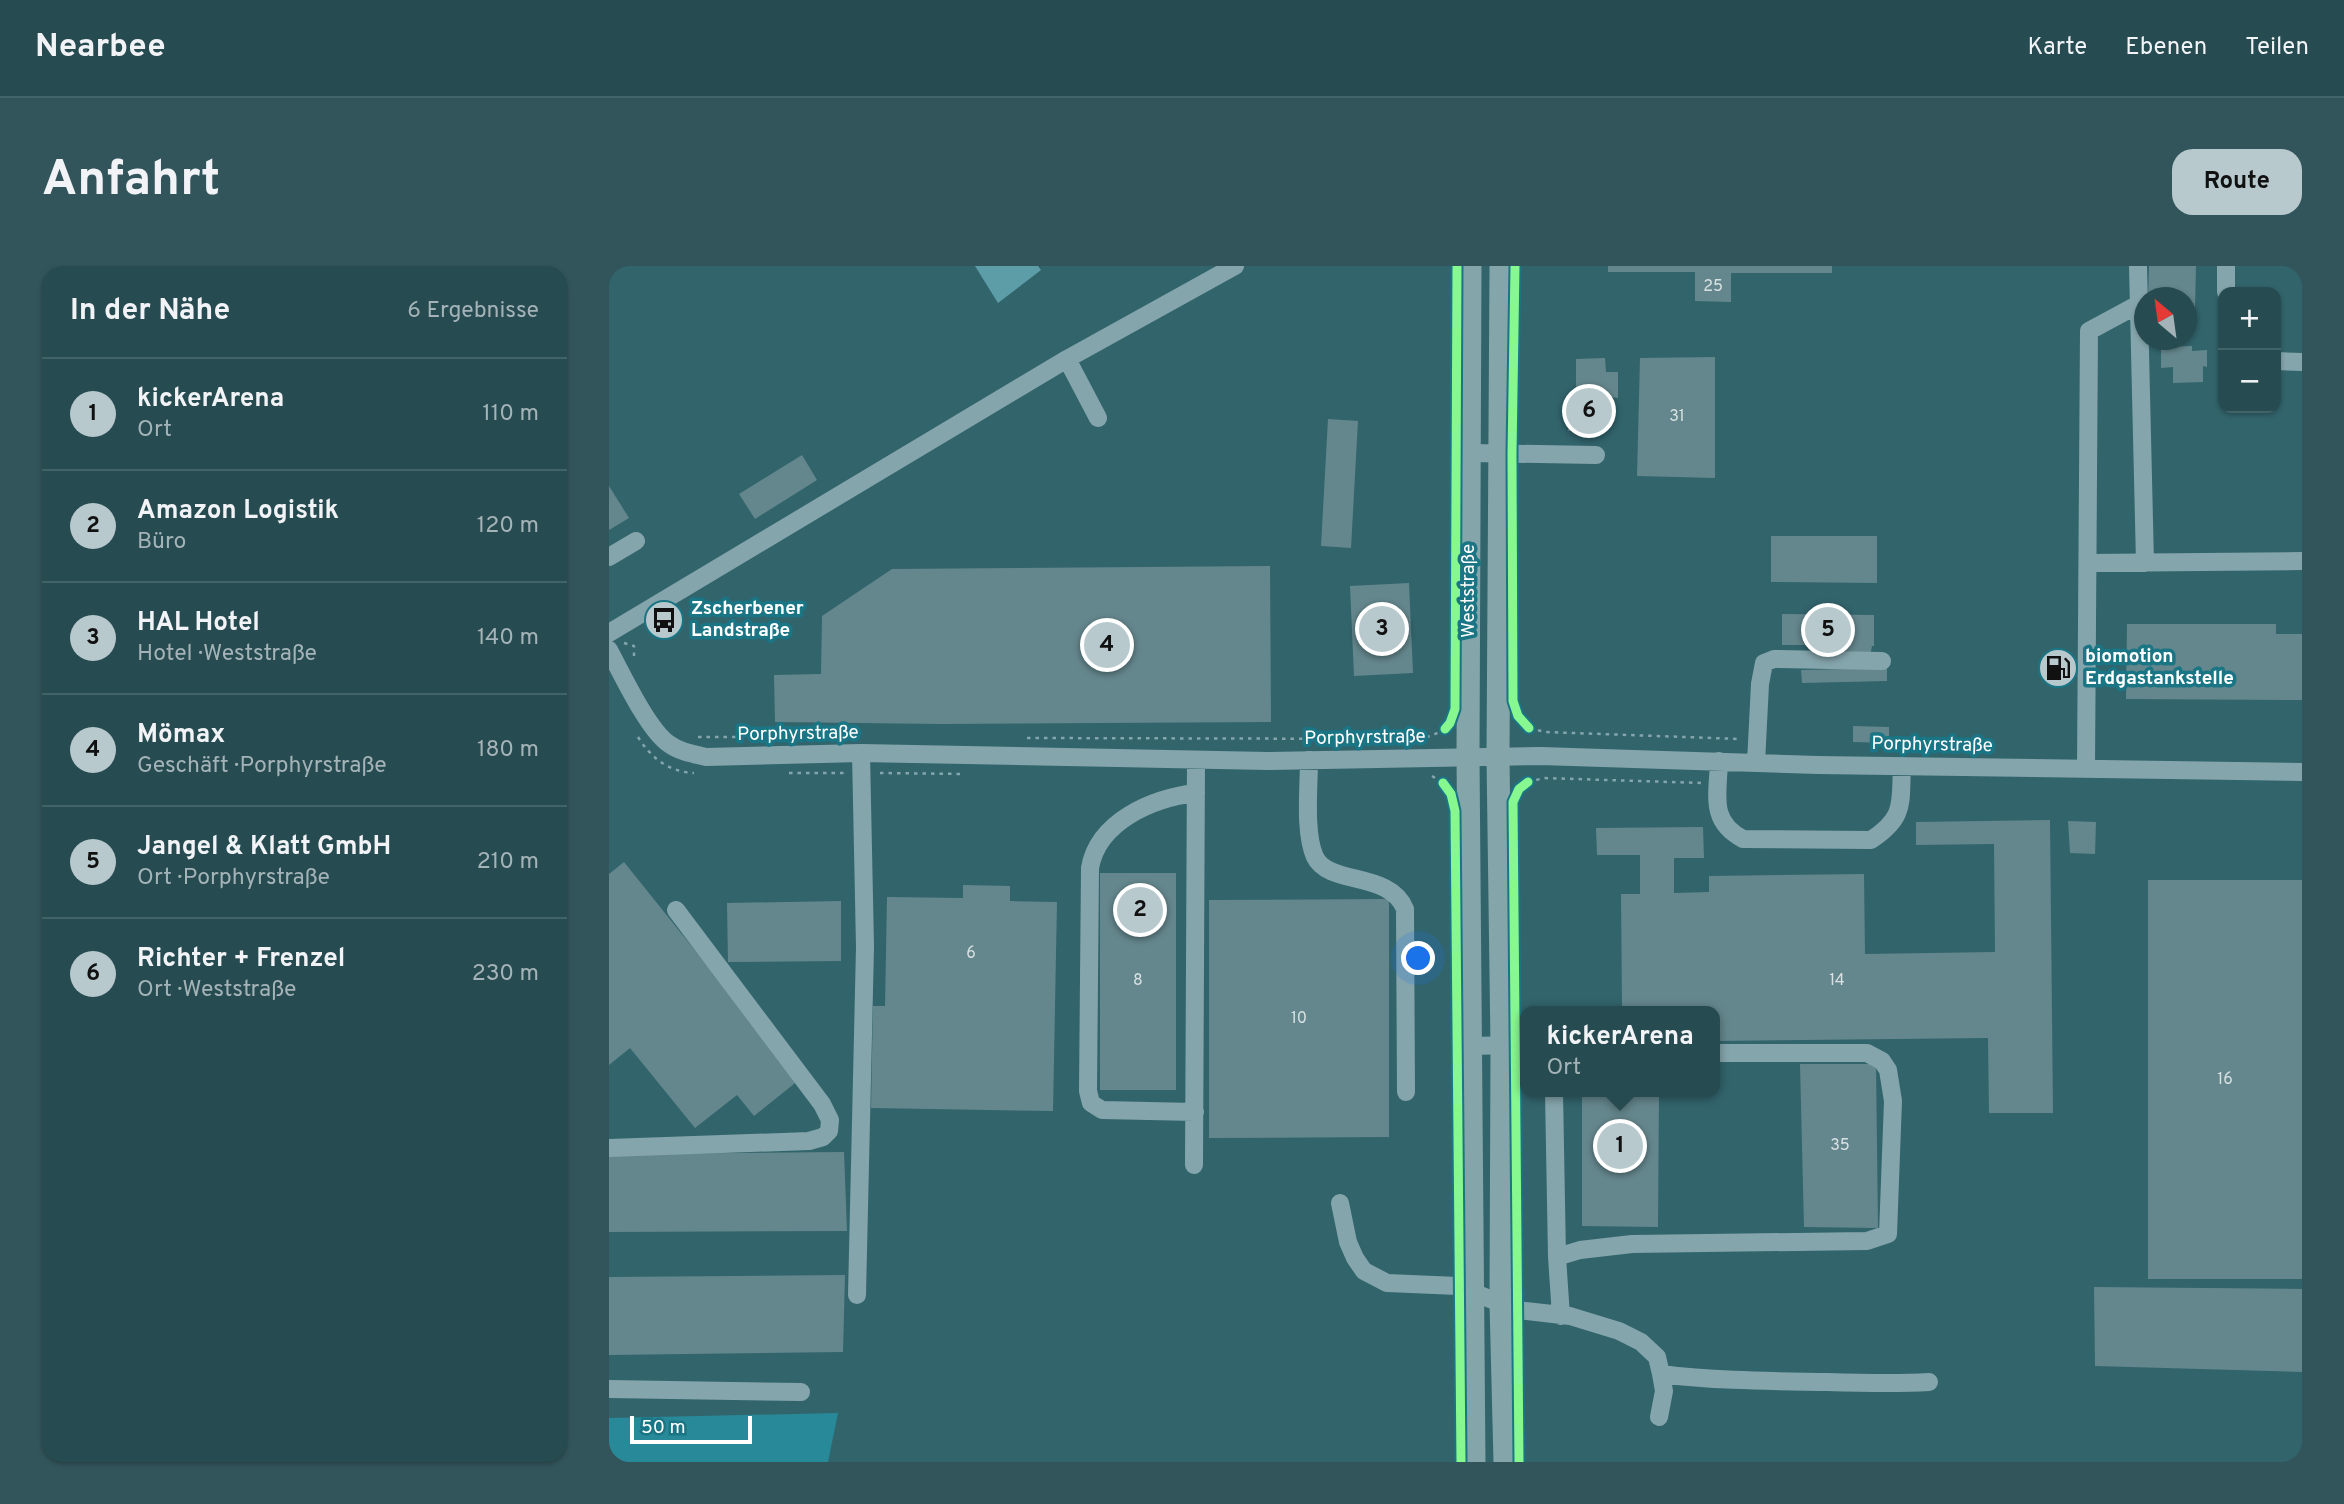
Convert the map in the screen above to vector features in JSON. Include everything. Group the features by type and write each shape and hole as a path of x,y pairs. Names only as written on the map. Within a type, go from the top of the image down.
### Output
{"main road":[{"name":"Weststraße","path":"1470,266 1468,757 1474,1462"},
{"path":"1501,266 1498,757 1502,1045 1501,1303 1505,1462"}],"street":[{"path":"613,642 1067,359 1235,266"},
{"path":"2138,266 2139,287"},
{"path":"2226,266 2226,287"},
{"path":"2086,769 2089,331 2134,307"},
{"path":"2140,350 2145,563"},
{"path":"1067,359 1098,418"},
{"path":"2281,361 2302,362"},
{"path":"1471,453 1596,454"},
{"path":"609,556 636,541"},
{"path":"2088,563 2302,562"},
{"name":"Porphyrstraße","path":"613,642 656,731 668,744 687,753 706,757 861,753 1196,761 1541,756 1756,763 2302,772"},
{"path":"1756,763 1759,684 1764,663 1770,660 1882,661"},
{"path":"857,1296 865,947 861,753"},
{"path":"1309,760 1310,825 1314,855 1319,863 1333,871 1386,888 1396,894 1405,909 1406,1092"},
{"path":"1194,1165 1196,761"},
{"path":"1719,761 1717,810 1730,832 1743,839 1871,840 1886,830 1899,811 1902,765"},
{"path":"1195,1112 1102,1110 1091,1103 1088,1091 1087,989 1092,855 1105,835 1155,801 1174,795 1196,793"},
{"path":"609,1148 809,1141 823,1137 829,1131 830,1121 822,1104 676,910"},
{"path":"1470,1046 1515,1045 1520,1048"},
{"path":"1557,1257 1571,1251 1632,1244 1867,1241 1888,1234 1893,1101 1888,1070 1882,1061 1867,1053 1720,1053"},
{"path":"1554,1097 1560,1316"},
{"path":"1340,1203 1348,1242 1364,1271 1387,1283 1458,1286 1517,1310 1570,1316 1619,1331 1641,1342 1657,1357 1664,1391 1659,1417"},
{"path":"1661,1374 1704,1380 1763,1382 1929,1382"},
{"path":"609,1389 801,1392"}],"path":[{"path":"613,642 634,646 633,658 636,665"},
{"path":"1529,728 1545,732 1757,740"},
{"path":"1027,738 1415,739 1431,736 1445,729"},
{"path":"696,737 779,737"},
{"path":"1528,782 1544,778 1718,784"}],"shaded area":[{"path":"975,266 1038,266 1041,270 998,303"},
{"path":"838,1413 828,1462 609,1462 609,1418"}],"building":[{"path":"1608,266 1832,266 1832,273 1731,273 1731,302 1695,301 1695,272 1608,272"},
{"path":"2149,266 2196,266 2196,287 2148,287"},
{"path":"2161,350 2207,350 2207,367 2203,366 2203,382 2173,383 2173,367 2161,368"},
{"path":"1715,357 1715,478 1637,476 1640,358"},
{"path":"1605,358 1606,372 1618,372 1618,398 1610,397 1610,424 1601,424 1600,430 1568,431 1568,398 1576,398 1576,359"},
{"path":"1328,419 1358,421 1351,548 1321,546"},
{"path":"802,455 817,480 755,519 739,494"},
{"path":"609,486 629,518 609,530"},
{"path":"1771,536 1877,536 1877,583 1771,582"},
{"path":"1270,566 1271,722 775,722 774,675 821,674 822,616 892,569"},
{"path":"1409,583 1413,673 1354,676 1350,586"},
{"path":"1782,614 1874,615 1874,646 1870,656 1847,656 1844,645 1782,645"},
{"path":"2127,624 2276,624 2276,634 2302,634 2302,700 2126,699"},
{"path":"1887,668 1887,681 1802,683 1801,670"},
{"path":"1853,726 1889,727 1889,743 1853,742"},
{"path":"2050,820 2053,1113 1989,1113 1988,1038 1720,1041 1720,1006 1622,1006 1621,894 1640,894 1640,855 1597,855 1596,828 1703,827 1704,858 1674,858 1674,893 1709,892 1709,876 1864,874 1865,954 1995,952 1994,844 1916,845 1916,822"},
{"path":"2068,821 2096,822 2095,854 2070,853"},
{"path":"624,862 799,1080 754,1116 737,1095 695,1128 630,1048 609,1065 609,874"},
{"path":"1100,873 1176,873 1176,1090 1100,1090"},
{"path":"2148,880 2302,880 2302,1279 2148,1279"},
{"path":"963,885 1010,886 1010,901 1057,902 1053,1111 871,1108 873,1006 885,1006 887,897 963,898"},
{"path":"1389,899 1389,1137 1209,1138 1209,900"},
{"path":"841,901 841,961 728,962 727,903"},
{"path":"1800,1064 1876,1064 1878,1228 1804,1227"},
{"path":"1582,1097 1659,1097 1658,1227 1582,1226"},
{"path":"844,1152 847,1231 609,1232 609,1154"},
{"path":"845,1275 843,1352 609,1355 609,1277"},
{"path":"2094,1287 2302,1289 2302,1372 2095,1366"}],"cycle path":[{"path":"1445,729 1455,709 1457,266"},
{"path":"1515,266 1512,453 1513,701 1518,716 1529,728"},
{"path":"1519,1462 1513,802 1519,789 1528,782"},
{"path":"1443,783 1451,794 1455,811 1461,1462"}],"place":[{"name":"Richter + Frenzel","path":"1589,411"},
{"name":"Zscherbener Landstraße","path":"664,620"},
{"name":"HAL Hotel","path":"1382,629"},
{"name":"Jangel & Klatt GmbH","path":"1828,630"},
{"name":"Mömax","path":"1107,645"},
{"name":"biomotion Erdgastankstelle","path":"2058,668"},
{"name":"Amazon Logistik","path":"1140,910"},
{"name":"kickerArena","path":"1620,1146"}]}
